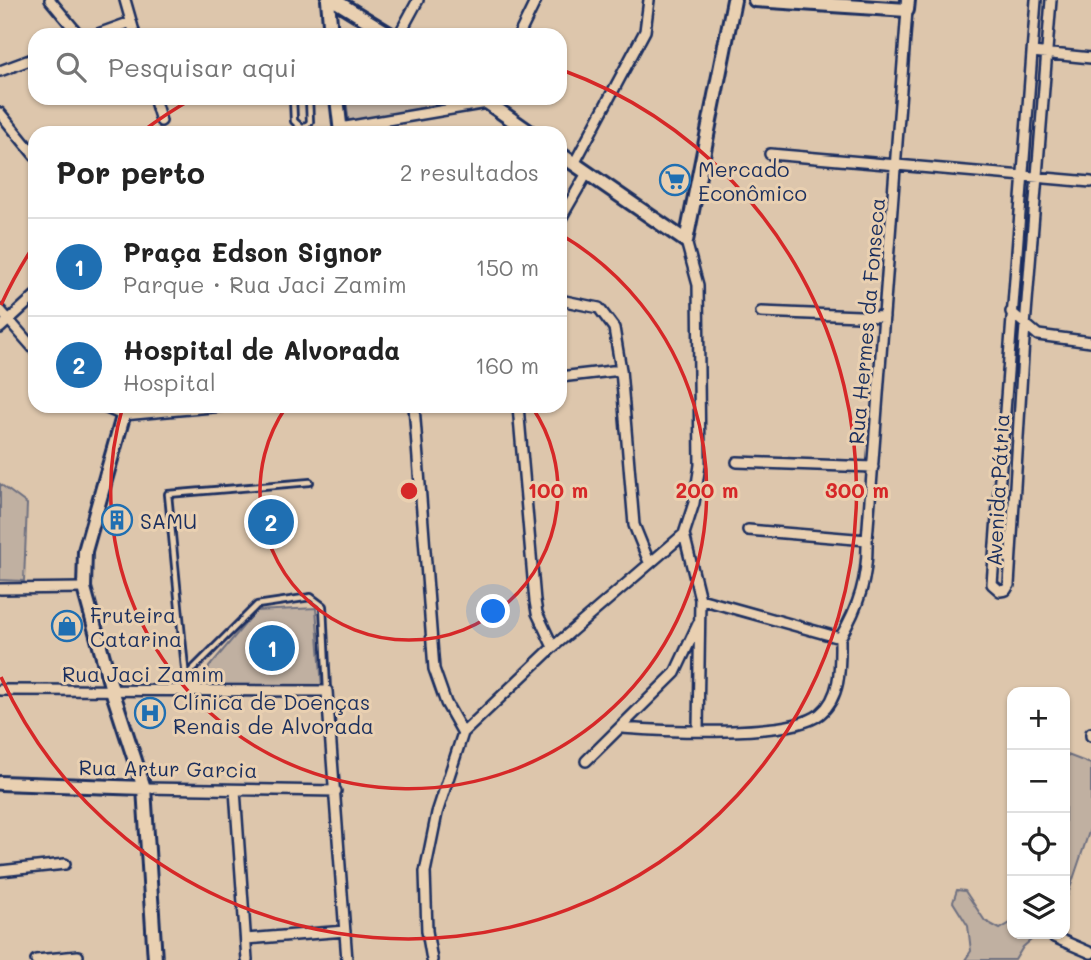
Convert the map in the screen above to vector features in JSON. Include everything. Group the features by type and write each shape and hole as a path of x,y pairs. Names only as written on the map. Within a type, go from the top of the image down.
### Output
{"street":[{"path":"50,0 73,28"},
{"path":"125,0 133,28"},
{"path":"328,0 330,28"},
{"path":"334,0 380,28"},
{"path":"403,28 418,0"},
{"path":"522,28 536,0"},
{"path":"575,164 645,31 649,0"},
{"path":"698,729 700,599 684,534 694,503 700,465 698,285 686,241 734,0"},
{"path":"755,0 907,5"},
{"path":"1036,4 1051,4"},
{"name":"Avenida Pátria","path":"1036,4 1020,176 992,584 1000,591 1006,590 1009,584 1025,326 1051,4"},
{"name":"Rua Hermes da Fonseca","path":"839,638 861,598 868,566 867,541 898,163 907,5"},
{"path":"114,28 131,22"},
{"path":"1032,52 1091,58"},
{"path":"0,71 28,61"},
{"path":"156,105 161,121"},
{"path":"338,105 340,126"},
{"path":"370,126 464,105"},
{"path":"493,105 521,126"},
{"path":"0,113 28,147"},
{"path":"1025,123 1041,124"},
{"path":"770,154 898,163 1091,182"},
{"path":"567,158 686,241"},
{"path":"567,208 587,173"},
{"path":"1016,236 1032,238"},
{"path":"567,301 592,305 606,314 614,328 621,370 634,525 649,562"},
{"path":"0,328 28,302"},
{"path":"0,310 28,342"},
{"path":"761,312 884,317"},
{"path":"1011,312 1038,335 1091,342"},
{"path":"567,376 621,370"},
{"path":"1007,380 1021,382"},
{"path":"124,413 85,551 84,588 112,690 144,788 155,960"},
{"path":"415,413 434,669 446,703 463,733"},
{"path":"520,413 537,613 553,647"},
{"path":"737,462 873,467"},
{"path":"747,530 867,541"},
{"path":"996,531 1012,532"},
{"path":"432,960 427,931 425,872 437,813 463,733 553,647 684,534"},
{"path":"0,589 84,588"},
{"path":"622,728 780,729 808,722 821,713 832,700 840,663 839,638 700,599"},
{"path":"586,761 675,673 700,620"},
{"name":"Rua Jaci Zamim","path":"0,690 327,691"},
{"path":"327,691 347,960"},
{"name":"Rua Artur Garcia","path":"0,783 336,791"},
{"path":"235,790 247,960"},
{"path":"0,871 65,864"},
{"path":"246,939 345,931"},
{"path":"1059,939 1091,953"},
{"path":"36,960 78,956"}],"lane":[{"path":"293,105 294,121 297,126"},
{"path":"309,105 309,126"},
{"path":"187,690 169,494 310,482"},
{"path":"186,677 257,605 312,597 323,606 327,691"}],"shaded area":[{"path":"347,105 434,105 349,125"},
{"path":"0,484 27,504 24,581 0,580"},
{"path":"316,608 322,688 193,686 256,611"},
{"path":"1070,756 1091,764 1091,826 1070,888"},
{"path":"957,890 965,891 985,921 1000,929 1007,925 1007,939 1032,939 1015,960 965,960 971,951 968,926 953,902"}],"place":[{"name":"Mercado Econômico","path":"675,180"},
{"name":"SAMU","path":"117,520"},
{"name":"Hospital de Alvorada","path":"271,522"},
{"name":"Fruteira Catarina","path":"67,626"},
{"name":"Praça Edson Signor","path":"272,648"},
{"name":"Clínica de Doenças Renais de Alvorada","path":"150,713"}]}
